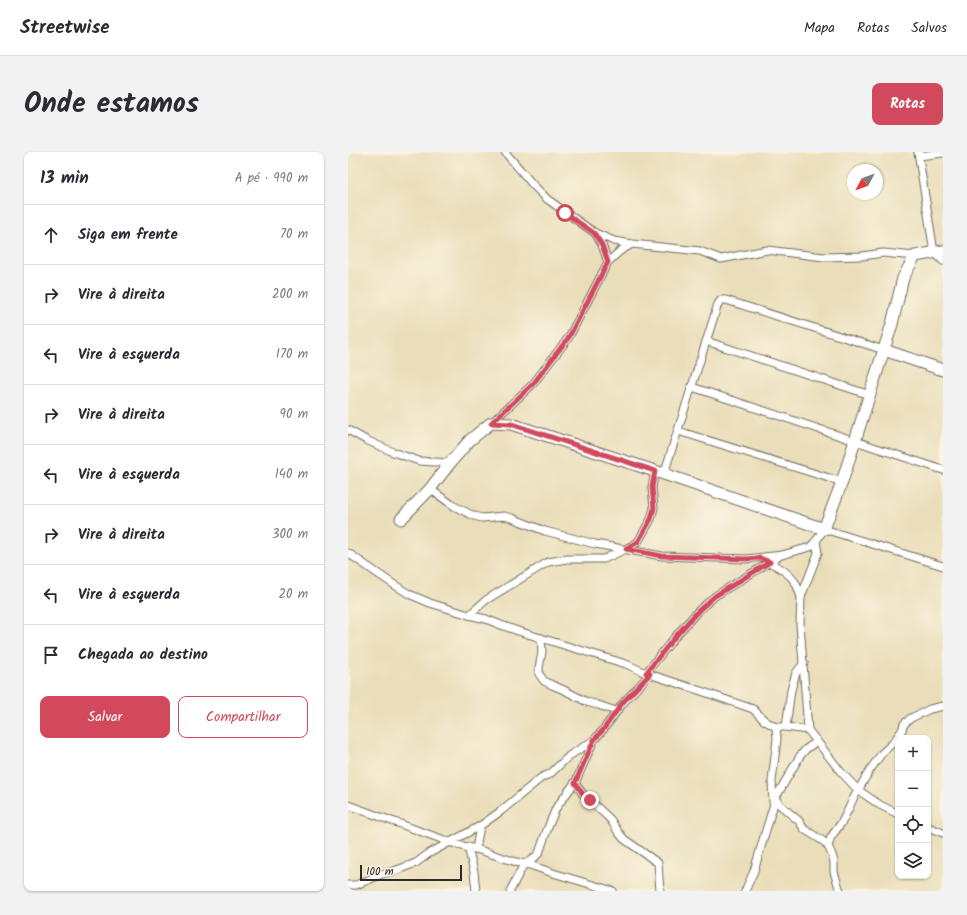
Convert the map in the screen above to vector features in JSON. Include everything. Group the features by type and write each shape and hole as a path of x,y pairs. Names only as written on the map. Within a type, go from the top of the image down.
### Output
{"street":[{"path":"505,152 547,199 594,233 614,241 700,252 721,259 767,250 824,257 862,256 883,253 915,256 938,252"},
{"path":"943,153 918,154 938,252 943,261"},
{"path":"594,233 602,245 608,262"},
{"path":"401,519 430,489 470,440 491,423 533,384 569,337 608,262 620,251 632,244"},
{"path":"430,489 454,506 474,516 482,518 504,516 545,532 595,544 662,556 746,559 782,555 810,547 824,529 842,482 892,324 903,278 915,256"},
{"path":"469,615 486,600 548,562 567,559 604,559 638,542 651,519 654,508 652,487 678,431 718,304 721,300 726,300 943,370"},
{"path":"706,341 870,394"},
{"path":"692,387 943,470"},
{"path":"491,423 511,424 660,472 824,529 943,566"},
{"path":"348,430 393,452 419,461 450,463"},
{"path":"678,431 842,482"},
{"path":"816,541 818,553 801,597 800,624 808,730 816,742 858,790 880,805 895,812"},
{"path":"348,553 409,594 430,603 486,619 541,638 626,664 648,674 753,710 765,721 776,727 808,730"},
{"path":"510,891 524,864 539,854 556,808 575,783 594,740 623,702 648,674 674,638 698,611 715,596 782,555"},
{"path":"760,558 777,565 786,572 795,582 801,597"},
{"path":"541,638 542,652 539,674 544,681 587,702 598,704 616,711"},
{"path":"786,727 791,690 796,673 804,664"},
{"path":"828,846 831,837 842,822 853,799 870,770 882,754 893,743 902,730 904,724 911,718 930,709 943,706"},
{"path":"773,807 772,781 777,740 776,727"},
{"path":"348,885 356,885 416,862 480,826 501,811 542,777 550,774 569,756 594,740"},
{"path":"745,891 754,870 776,797 800,756 806,749 816,742"},
{"path":"575,783 583,794 610,819 624,839 658,863 658,881 660,891"},
{"path":"776,797 780,805 800,821 806,832 823,841 828,846 834,862 834,872 840,891"},
{"path":"348,806 450,842 613,891"},
{"path":"476,849 480,826"},
{"path":"931,828 943,832"},
{"path":"468,847 474,872 476,891"}],"route":[{"path":"565,213 594,233 602,245 608,262 569,337 533,384 491,423 511,424 655,471 652,487 654,508 651,519 638,542 626,549 662,556 746,559 760,558 770,562 715,596 698,611 646,673 650,674 623,702 594,740 575,783 579,790 590,800"}]}
